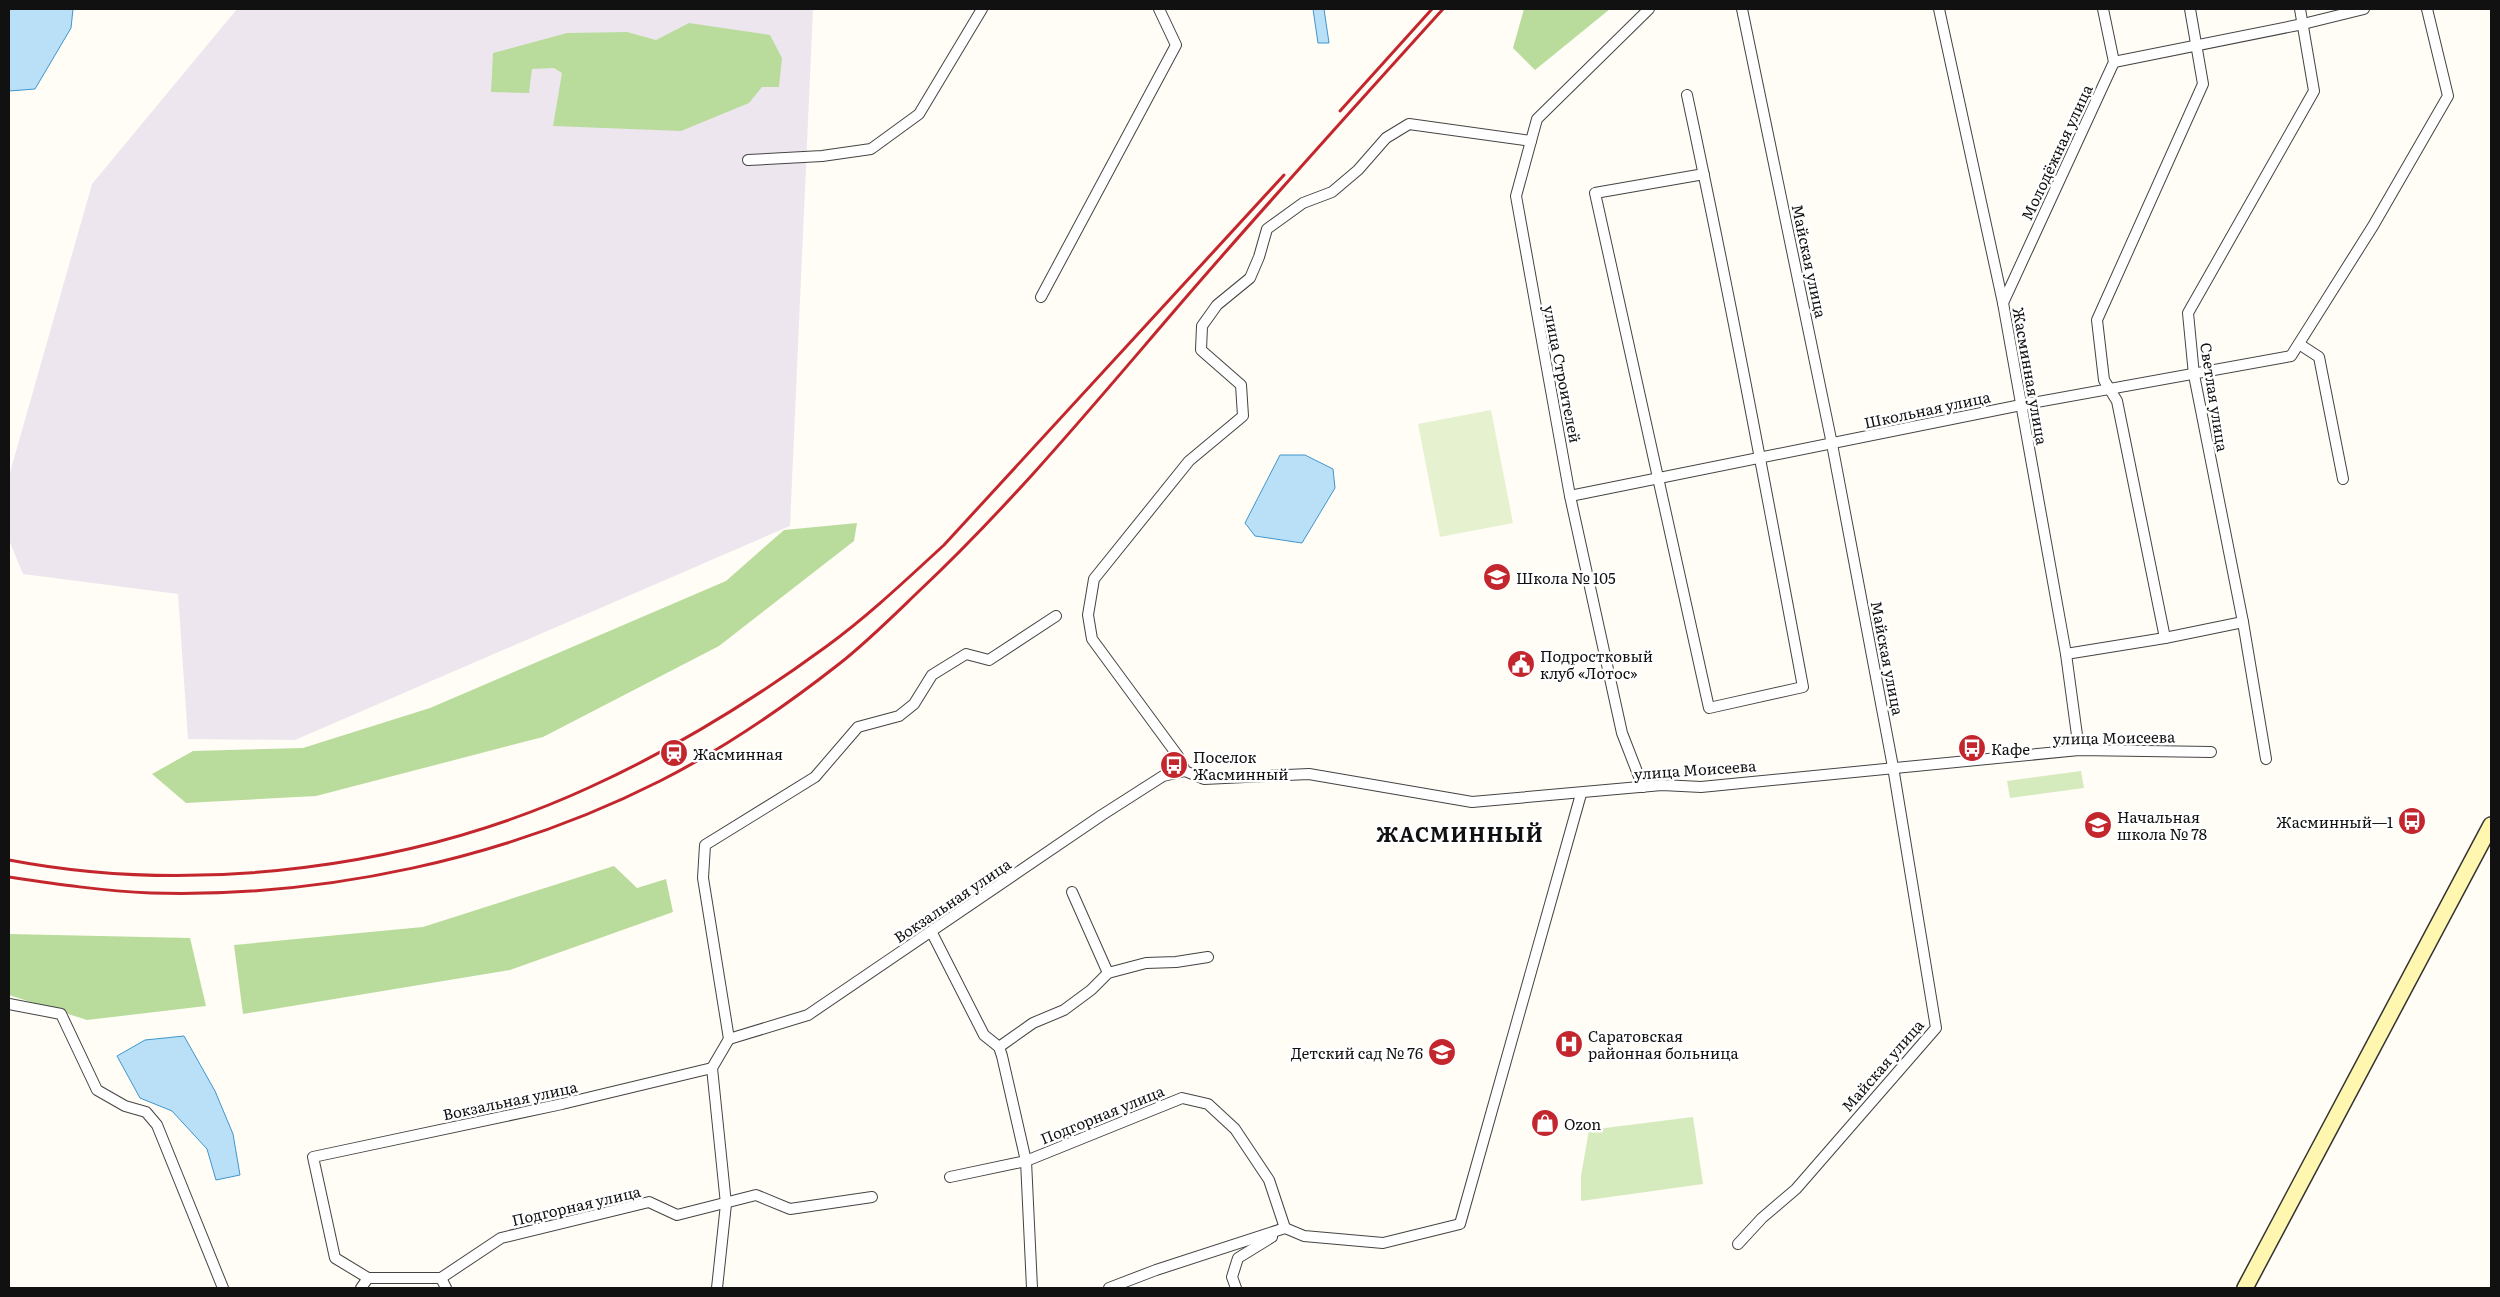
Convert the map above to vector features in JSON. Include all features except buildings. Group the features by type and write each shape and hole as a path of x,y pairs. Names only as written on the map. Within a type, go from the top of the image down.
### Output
{"main road":[{"path":"2245,1288 2491,826"}],"street":[{"path":"748,160 822,156 871,149 919,114 982,9"},
{"path":"1041,297 1176,45 1159,9"},
{"name":"улица Строителей","path":"1643,787 1622,733 1570,496 1516,196 1537,119 1649,9"},
{"name":"Майская улица","path":"1738,1244 1762,1218 1796,1189 1936,1028 1893,767 1832,444 1742,9"},
{"name":"Жасминная улица","path":"1939,9 2003,303 2066,654 2079,750"},
{"path":"2103,9 2114,62 2303,24 2364,9"},
{"path":"2165,638 2117,401 2104,380 2097,320 2203,84 2198,44 2190,9"},
{"name":"Светлая улица","path":"2266,759 2243,622 2194,375 2188,312 2314,91 2300,9"},
{"path":"2343,479 2319,357 2299,344 2373,226 2448,96 2427,9"},
{"name":"Молодёжная улица","path":"2003,303 2114,62"},
{"path":"1687,95 1704,174 1760,458 1803,687 1709,708 1595,193 1704,174"},
{"path":"1185,771 1178,756 1092,639 1088,615 1094,579 1189,461 1243,416 1241,385 1201,350 1202,326 1217,305 1250,278 1260,257 1267,229 1303,203 1332,192 1358,170 1386,138 1409,124 1531,141"},
{"name":"Школьная улица","path":"1570,496 2021,406 2291,356 2299,344"},
{"path":"718,1288 726,1204 712,1068 730,1039 703,878 705,844 816,777 858,727 898,716 914,704 932,675 966,654 989,660 1056,616"},
{"path":"2066,654 2165,638 2243,622"},
{"name":"улица Моисеева","path":"1185,771 1204,779 1310,774 1472,802 1581,794 1643,787 1701,787 2079,750 2211,752"},
{"name":"Вокзальная улица","path":"730,1039 808,1015 932,933 1102,815 1163,776 1185,771"},
{"path":"1109,1288 1156,1270 1285,1228 1304,1236 1383,1243 1460,1224 1581,794"},
{"path":"1072,892 1108,973"},
{"path":"932,933 984,1035 999,1046 1021,1132 1026,1161 1032,1288"},
{"path":"999,1046 1033,1023 1064,1010 1108,973 1146,964 1208,957"},
{"path":"9,1004 61,1014 98,1090 124,1106 146,1112 157,1125 223,1288"},
{"name":"Вокзальная улица","path":"368,1278 335,1258 313,1157 562,1104 712,1068"},
{"name":"Подгорная улица","path":"950,1177 1026,1161 1182,1098 1208,1104 1235,1129 1270,1180 1285,1228"},
{"name":"Подгорная улица","path":"441,1278 501,1238 649,1202 677,1215 756,1195 790,1209 872,1197"},
{"path":"1236,1288 1232,1277 1238,1258 1285,1228"},
{"path":"361,1288 368,1278 441,1278 446,1288"}],"shaded area":[{"path":"237,9 813,9 790,526 295,740 188,739 178,594 23,574 9,540 9,476 92,184"}],"green space":[{"path":"1524,9 1610,9 1535,70 1513,48"},
{"path":"689,23 770,35 782,58 779,87 762,87 749,103 681,131 553,126 562,73 554,68 532,69 529,93 491,92 493,53 567,33 627,32 656,40"},
{"path":"1491,410 1513,523 1440,537 1418,424"},
{"path":"857,523 854,541 719,646 543,737 316,796 186,803 152,774 193,751 303,748 430,708 726,581 784,530"},
{"path":"2081,771 2084,788 2010,798 2007,781"},
{"path":"614,866 637,888 666,879 673,912 510,970 243,1014 234,945 423,927"},
{"path":"9,934 190,938 206,1006 87,1020 9,995"},
{"path":"1693,1117 1703,1184 1581,1201 1581,1176 1589,1130"}],"water":[{"path":"9,9 73,9 71,28 35,89 9,91"},
{"path":"1313,9 1324,9 1329,43 1318,43"},
{"path":"1280,455 1305,455 1333,469 1335,488 1302,543 1255,536 1245,523"},
{"path":"184,1036 215,1091 233,1134 240,1175 216,1180 207,1149 172,1111 140,1098 117,1056 145,1040"}],"railway":[{"path":"1340,111 1432,9"},
{"path":"9,877 62,885 133,892 216,893 281,889 347,880 412,868 477,852 540,832 601,808 660,781 730,742 796,696 860,647 954,557 1057,447 1251,223 1443,9"},
{"path":"9,860 81,871 154,875 229,874 304,867 378,855 451,838 521,816 588,788 650,758 741,705 827,646 887,597 944,545 1284,175"}],"place":[{"name":"Школа № 105","path":"1497,577"},
{"name":"Подростковый клуб «Лотос»","path":"1521,664"},
{"name":"Кафе","path":"1972,748"},
{"name":"Жасминная","path":"674,753"},
{"name":"Поселок Жасминный","path":"1174,765"},
{"name":"Жасминный—1","path":"2412,821"},
{"name":"Начальная школа № 78","path":"2098,825"},
{"name":"Саратовская районная больница","path":"1569,1044"},
{"name":"Детский сад № 76","path":"1442,1052"},
{"name":"Ozon","path":"1545,1123"}],"district":[{"name":"ЖАСМИННЫЙ","path":"1460,833"}]}
